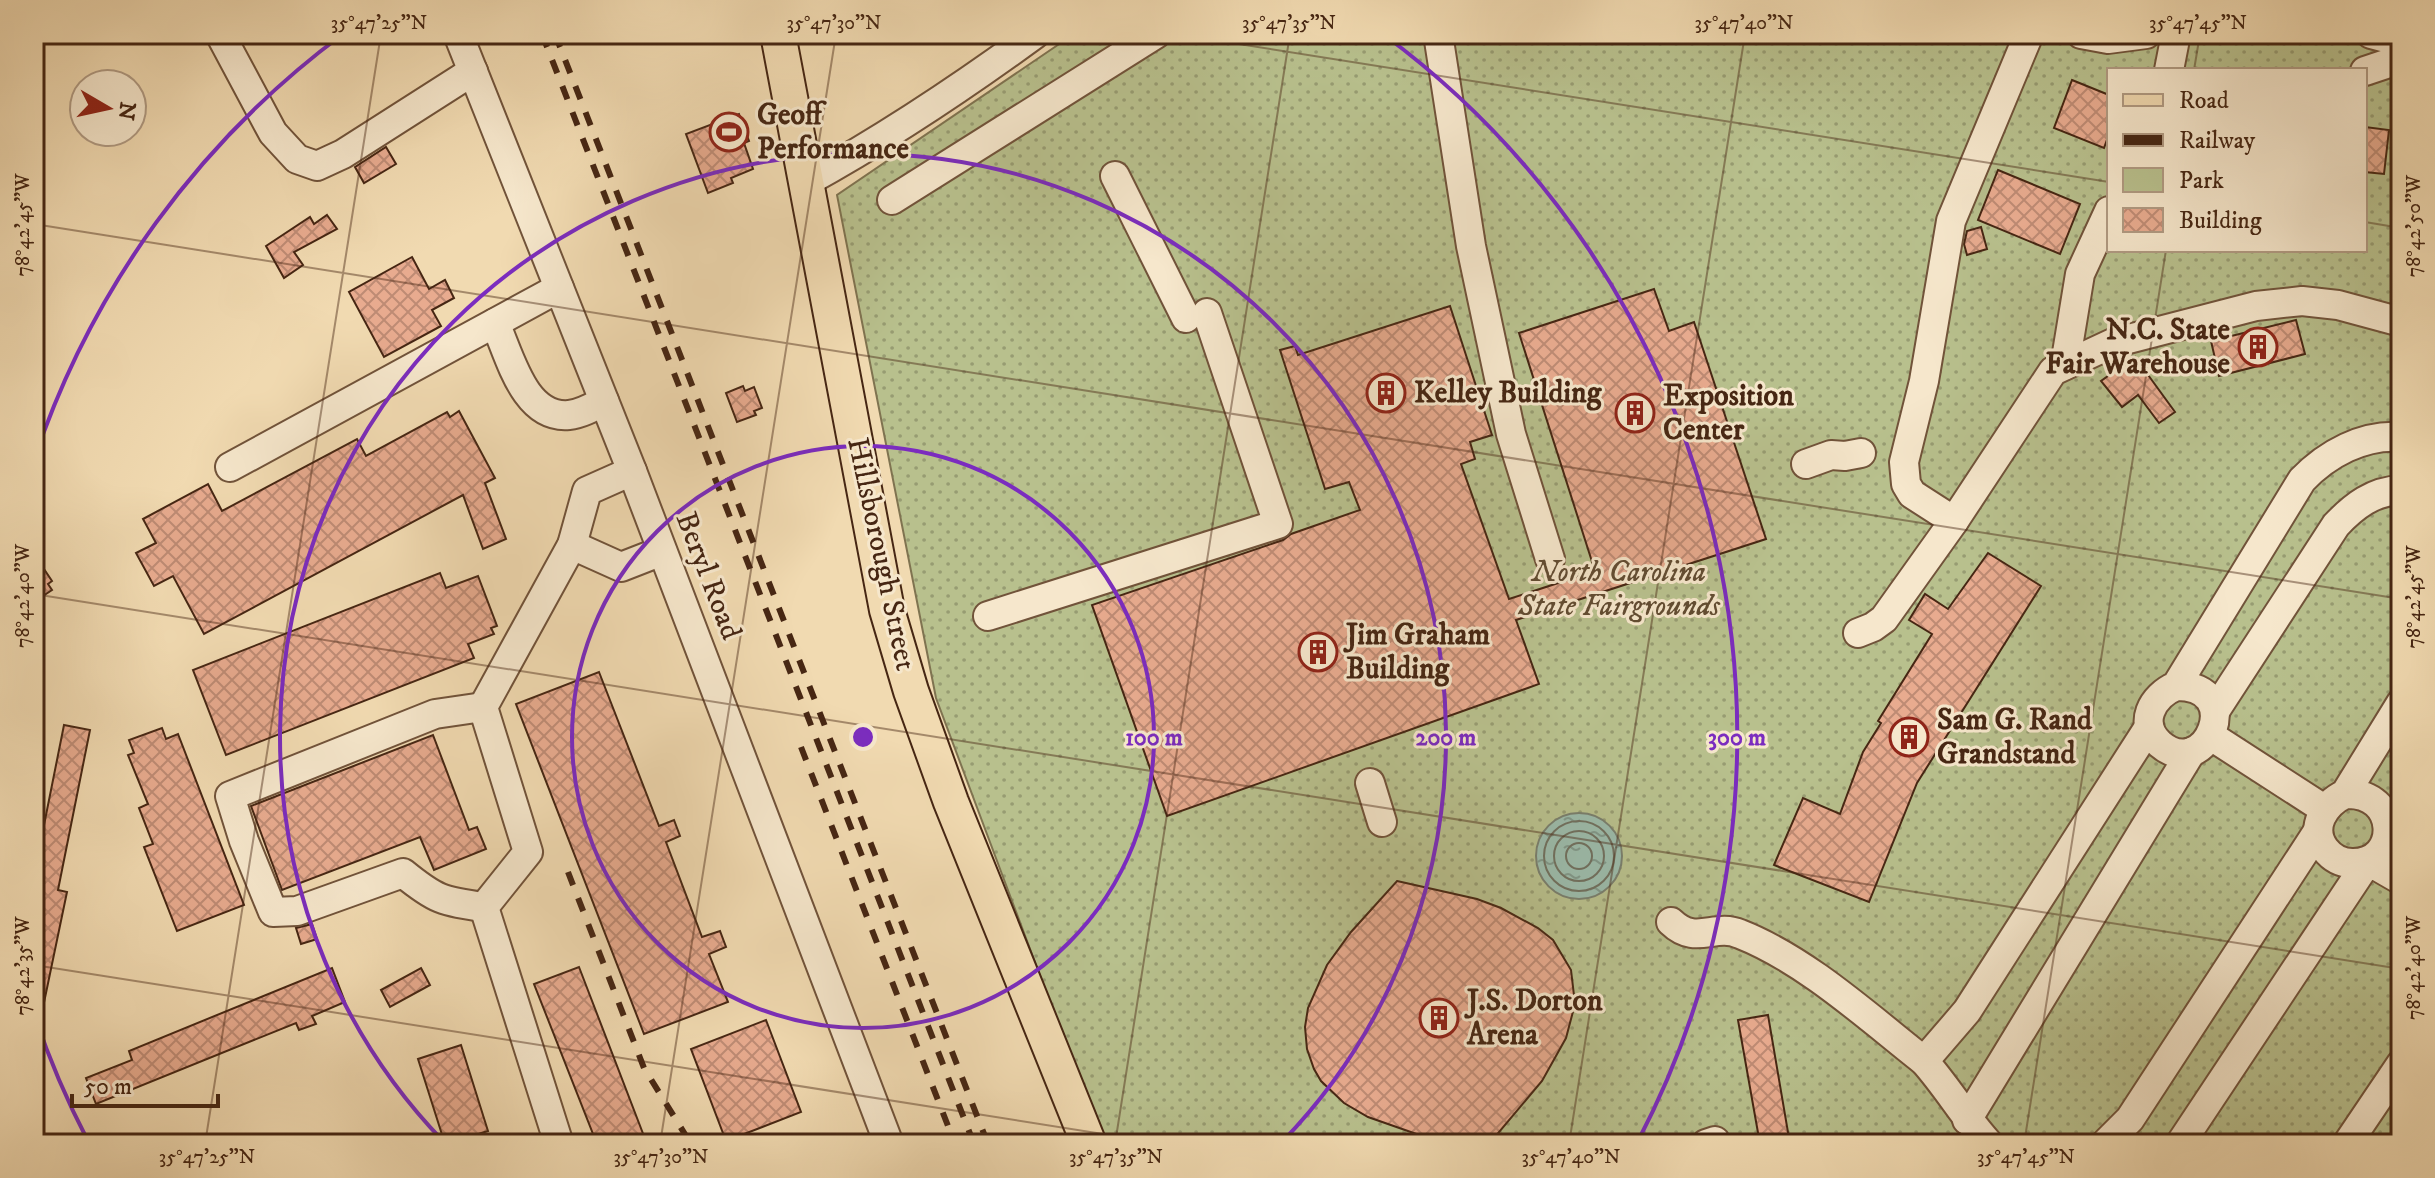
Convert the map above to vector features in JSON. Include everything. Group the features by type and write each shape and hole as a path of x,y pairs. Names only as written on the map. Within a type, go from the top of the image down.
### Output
{"main road":[{"name":"Hillsborough Street","path":"778,34 887,610 911,691 951,802 1089,1144"}],"street":[{"path":"220,34 273,133 297,159 317,166 343,154 473,71"},
{"name":"Beryl Road","path":"458,34 632,471 889,1144"},
{"path":"806,182 860,152 965,85 1035,34"},
{"path":"892,200 1156,34"},
{"path":"1438,34 1471,246 1511,434 1550,559"},
{"path":"1954,521 1912,494 1906,484 1904,462 1924,381 1951,221 2029,34"},
{"path":"2081,34 2108,39 2146,34"},
{"path":"2169,68 2176,34"},
{"path":"2371,34 2401,42"},
{"path":"2367,70 2401,59"},
{"path":"988,616 1278,524 1197,316 1115,176"},
{"path":"2065,365 2080,274 2107,215"},
{"path":"230,467 559,288"},
{"path":"1858,633 1884,619 1954,521 2053,371 2113,343 2256,306 2302,301 2338,305 2401,322"},
{"path":"495,323 527,393 541,409 570,415 604,401"},
{"path":"2176,686 2302,480 2316,465 2358,443 2401,437"},
{"path":"1806,464 1831,455 1861,453"},
{"path":"484,907 528,852 483,707 572,545 587,491 632,471"},
{"path":"1967,1120 2336,525 2369,497 2401,490"},
{"path":"572,545 621,567 662,551"},
{"path":"2176,686 2188,686 2200,691 2209,699 2206,733 2177,753 2165,748 2155,739 2149,727 2153,701 2163,691 2176,686"},
{"path":"2105,1144 2130,1119 2401,703"},
{"path":"483,707 435,714 230,796 244,841 273,912 297,911 403,873 442,901 484,907"},
{"path":"1924,1061 1967,1011 2149,727"},
{"path":"2206,733 2329,811"},
{"path":"1370,783 1382,822"},
{"path":"2180,1144 2368,861 2378,853 2397,827 2380,806 2358,793 2329,811 2320,842 2335,859 2346,863 2368,861 2401,880"},
{"path":"484,907 559,1144"},
{"path":"1671,922 1678,929 1699,935 1728,929 1780,953 1924,1061 1948,1088 1967,1120 1989,1144"},
{"path":"2347,1144 2401,1064"}],"green space":[{"name":"North Carolina State Fairgrounds","path":"1074,34 2401,34 2401,1144 1103,1144 936,698 837,195"}],"water":[{"path":"1579,813 1596,816 1610,825 1619,839 1622,856 1619,873 1610,887 1596,896 1579,899 1562,896 1548,887 1539,873 1536,856 1539,839 1548,825 1562,816"}],"building":[{"path":"2072,80 2107,94 2107,140 2104,148 2054,128"},
{"path":"739,114 749,141 744,143 753,169 731,178 733,183 708,193 686,134"},
{"path":"2367,127 2389,130 2384,174 2367,172"},
{"path":"386,147 396,164 364,183 355,167"},
{"path":"1998,170 2080,204 2060,254 1978,220"},
{"path":"327,215 337,229 294,252 303,265 284,278 266,246 310,217 314,224"},
{"path":"1981,227 1987,249 1967,255 1964,244 1967,231"},
{"path":"412,257 429,289 445,280 454,298 432,310 441,326 384,357 349,292"},
{"path":"1654,289 1669,331 1694,322 1766,539 1516,620 1539,684 1167,816 1092,605 1283,540 1291,534 1360,510 1349,482 1325,489 1280,350 1295,346 1298,355 1450,306 1492,435 1470,442 1475,459 1461,464 1509,599 1595,571 1519,333"},
{"name":"N.C. State Fair Warehouse","path":"2296,320 2305,354 2219,376 2211,341"},
{"path":"2135,357 2175,412 2159,423 2138,395 2122,407 2101,381"},
{"path":"743,386 745,391 754,387 762,408 754,411 756,415 737,422 726,393"},
{"path":"459,411 495,478 485,483 506,539 483,549 463,495 204,634 173,576 154,586 136,553 156,543 143,519 208,484 222,511 357,439 366,456 447,412 450,417"},
{"name":"Sam G. Rand Grandstand","path":"1988,553 2041,586 1917,783 1869,902 1774,865 1803,798 1840,814 1863,752 1881,723 1878,721 1932,634 1909,620 1925,594 1948,609"},
{"path":"34,554 52,581 48,584 52,590 34,602"},
{"path":"440,573 446,588 478,576 497,626 491,628 494,634 468,644 474,658 226,755 193,670"},
{"path":"599,672 659,826 674,820 680,836 666,842 702,937 720,931 726,947 709,954 728,1002 644,1034 516,704"},
{"path":"64,725 90,730 58,890 67,892 41,1017 34,1016 34,875"},
{"path":"162,728 166,739 178,734 244,905 177,931 144,847 153,844 139,808 148,804 128,755 134,753 129,740"},
{"path":"433,735 469,830 477,827 486,849 434,870 420,837 282,890 251,806"},
{"name":"J.S. Dorton Arena","path":"1397,881 1477,899 1501,908 1553,940 1571,970 1575,1004 1566,1038 1542,1081 1489,1144 1460,1144 1425,1137 1368,1117 1344,1103 1321,1081 1307,1049 1305,1027 1308,1008 1327,965 1351,932"},
{"path":"312,924 317,939 301,944 296,928"},
{"path":"579,967 647,1144 597,1144 534,984"},
{"path":"332,968 345,1002 312,1016 316,1024 299,1030 296,1023 96,1104 86,1078 132,1060 129,1051"},
{"path":"421,968 430,985 390,1007 381,990"},
{"path":"1768,1015 1790,1144 1760,1144 1738,1020"},
{"path":"766,1020 801,1112 726,1141 691,1049"},
{"path":"461,1045 488,1131 445,1144 418,1059"}],"railway":[{"path":"542,34 974,1144"},
{"path":"555,34 988,1144"},
{"path":"801,747 955,1144"},
{"path":"568,872 644,1068 691,1144"}],"place":[{"name":"Geoff Performance","path":"729,132"},
{"name":"N.C. State Fair Warehouse","path":"2258,347"},
{"name":"Kelley Building","path":"1386,393"},
{"name":"Exposition Center","path":"1635,413"},
{"name":"Jim Graham Building","path":"1318,652"},
{"name":"Sam G. Rand Grandstand","path":"1909,737"},
{"name":"J.S. Dorton Arena","path":"1439,1018"}]}
